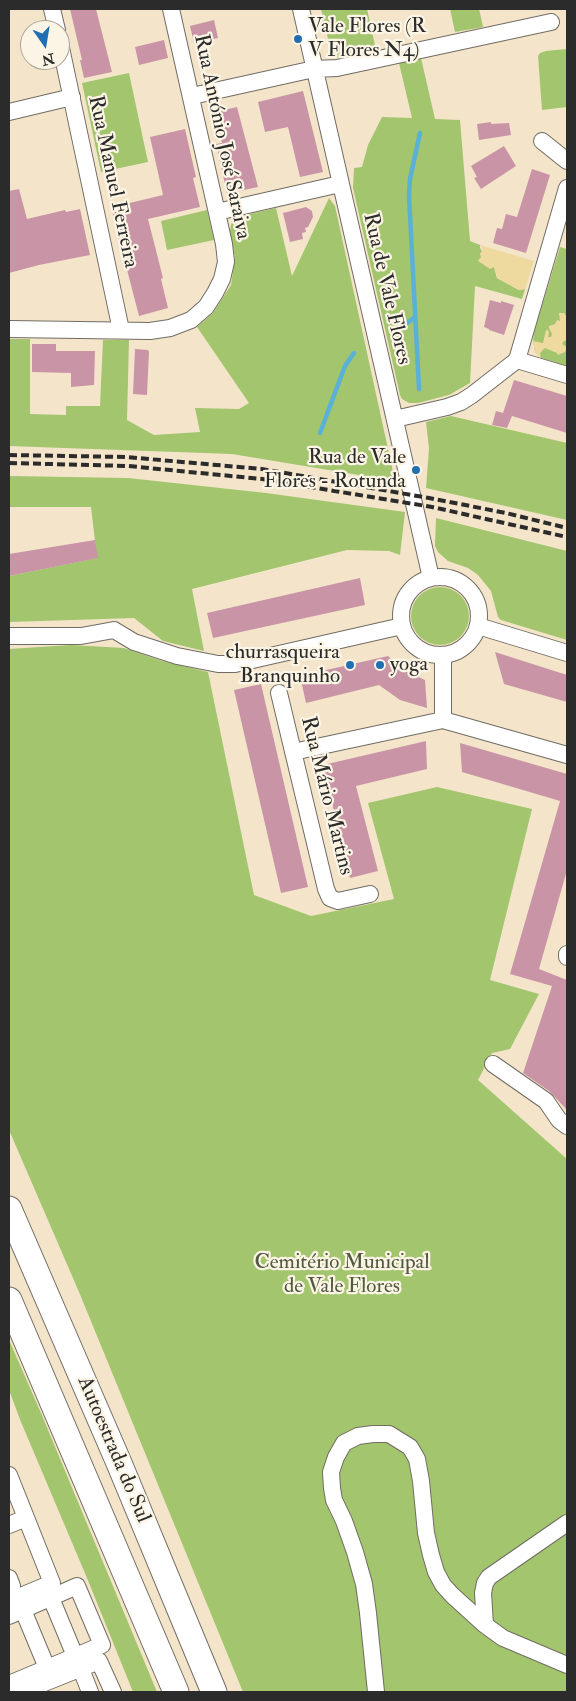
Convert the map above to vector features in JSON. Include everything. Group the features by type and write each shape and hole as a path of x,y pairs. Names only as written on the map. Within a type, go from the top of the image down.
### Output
{"highway":[{"name":"Autoestrada do Sul","path":"9,1210 119,1464 214,1692"},
{"name":"Autoestrada do Sul","path":"9,1300 176,1692"}],"street":[{"name":"Rua António José Saraiva","path":"9,329 150,331 170,328 191,320 206,307 222,279 226,262 224,244 171,9"},
{"name":"Rua de Vale Flores","path":"301,9 431,578"},
{"path":"192,96 314,68 337,68 551,22"},
{"name":"Rua Manuel Ferreira","path":"66,70 121,330"},
{"path":"9,112 72,97"},
{"path":"542,141 567,162"},
{"path":"217,212 340,184"},
{"path":"395,418 439,409 460,402 472,396 517,360 567,188"},
{"path":"517,360 567,376"},
{"path":"431,578 451,578 461,582 469,589 478,606 480,616 478,626 471,641 458,651 442,656 425,653 417,648 405,635 401,614 403,602 410,591 420,582 431,578"},
{"path":"9,636 81,636 114,630 134,642 176,656 218,664 236,664 402,626"},
{"path":"478,626 567,653"},
{"path":"442,656 443,720"},
{"name":"Rua Mário Martins","path":"279,693 326,889 330,898 338,901 370,894"},
{"path":"293,752 443,720 567,755"},
{"path":"493,1064 546,1101 558,1120 567,1126"},
{"path":"376,1692 364,1584 344,1521 334,1500 332,1488 331,1472 336,1457 344,1443 358,1436 389,1434 410,1447 417,1460 426,1533 436,1572 442,1585 485,1625 503,1638 567,1665"},
{"path":"9,1475 52,1583 10,1588"},
{"path":"9,1526 26,1518"},
{"path":"485,1625 484,1592 485,1583 489,1577 567,1523"},
{"path":"14,1682 51,1680 102,1645 77,1586 16,1613 51,1680"},
{"path":"51,1598 90,1692"},
{"path":"78,1663 100,1661 113,1692"}],"green space":[{"path":"321,9 367,9 376,50 334,58"},
{"path":"450,9 479,9 483,27 455,32"},
{"path":"567,49 567,107 542,110 538,56 546,51"},
{"path":"421,58 435,119 460,120 470,241 480,245 480,248 494,267 497,278 519,290 525,289 522,299 475,286 470,383 449,395 418,403 409,403 402,399 400,395 353,188 354,168 362,167 368,145 382,117 412,118 399,63"},
{"path":"129,73 148,162 101,172 82,83"},
{"path":"329,198 335,206 395,481 232,454 9,446 9,339 30,339 30,414 66,415 66,406 100,406 103,340 129,340 127,420 154,435 200,432 195,408 239,409 249,403 197,327 213,313 231,285 235,258 230,231 231,225 237,217 276,208 292,276"},
{"path":"207,210 214,240 167,250 161,221"},
{"path":"560,247 567,249 567,366 541,358 535,352 533,341 534,332"},
{"path":"451,416 567,443 567,520 426,488 429,448 426,422"},
{"path":"9,476 128,478 266,493 405,512 400,555 389,551 347,550 192,589 204,651 163,641 134,618 9,622 9,576 97,558 91,507 9,507"},
{"path":"436,518 567,551 567,640 501,620 498,617 491,591 478,575 468,568 448,561 438,552 435,546"},
{"path":"440,587 456,592 464,600 469,616 464,632 456,640 440,645 424,640 416,632 411,616 416,600 424,592"},
{"name":"Cemitério Municipal de Vale Flores","path":"71,645 124,648 162,661 208,672 254,895 311,916 394,899 368,803 437,787 532,809 490,980 539,994 510,1049 492,1053 478,1080 567,1159 567,1692 243,1692 79,1292 9,1130 9,649"},
{"path":"9,1340 157,1692 133,1692 9,1390"}],"sand":[{"path":"480,245 534,261 525,289 519,290 497,278 494,267 490,269 478,261 481,258 480,253 483,251"},
{"path":"559,313 564,313 567,317 567,340 562,344 567,347 565,352 558,355 545,348 540,353 541,358 535,352 533,341 543,343 546,330 549,333 548,337 551,337 552,334 549,326 555,324 557,320 560,321"}],"building":[{"path":"70,9 96,9 112,72 84,78 80,60 82,60"},
{"path":"214,20 218,38 194,43 190,26"},
{"path":"164,40 168,58 139,65 135,47"},
{"path":"303,91 323,172 300,177 288,127 265,132 258,102"},
{"path":"237,107 258,187 227,193 216,144 222,143 215,112"},
{"path":"491,122 491,124 509,123 511,135 479,140 477,124"},
{"path":"185,129 196,177 193,178 200,207 148,219 163,278 161,279 168,308 139,316 116,227 113,207 163,195 150,137"},
{"path":"504,146 516,166 481,189 474,178 477,177 471,166"},
{"path":"532,169 550,175 526,253 493,243 497,228 502,229 506,214 517,217"},
{"path":"19,189 27,219 65,210 66,212 80,209 90,255 9,273 9,191"},
{"path":"306,207 312,211 313,217 308,227 305,228 306,232 302,233 303,239 290,242 283,213"},
{"path":"490,300 514,305 504,335 484,327"},
{"path":"32,344 56,344 56,351 95,351 94,385 71,387 71,373 32,372"},
{"path":"135,349 148,350 149,352 147,395 133,394"},
{"path":"514,380 567,396 567,433 512,416 507,428 492,425 496,411 503,413"},
{"path":"95,540 98,558 9,576 9,554"},
{"path":"360,578 365,605 213,638 207,613"},
{"path":"495,652 567,675 567,702 504,684"},
{"path":"388,656 403,670 425,680 427,708 400,700 379,685 306,703 300,676"},
{"path":"261,684 308,887 281,893 234,690"},
{"path":"426,741 427,769 356,786 378,871 350,878 323,765"},
{"path":"460,743 567,774 567,870 539,969 567,980 567,1110 549,1091 523,1073 552,986 510,974 560,801 462,772"}],"waterway":[{"path":"419,389 409,195 410,179 420,133"},
{"path":"402,327 415,317"},
{"path":"320,433 345,366 354,353"}],"railway":[{"path":"9,455 126,457 262,469 429,498 506,513 567,528"},
{"path":"9,463 128,466 262,479 432,507 567,537"}],"place":[{"name":"Vale Flores (R V Flores N4)","path":"298,39"},
{"name":"Rua de Vale Flores - Rotunda","path":"416,470"},
{"name":"churrasqueira Branquinho","path":"350,665"},
{"name":"yoga","path":"380,665"}]}
